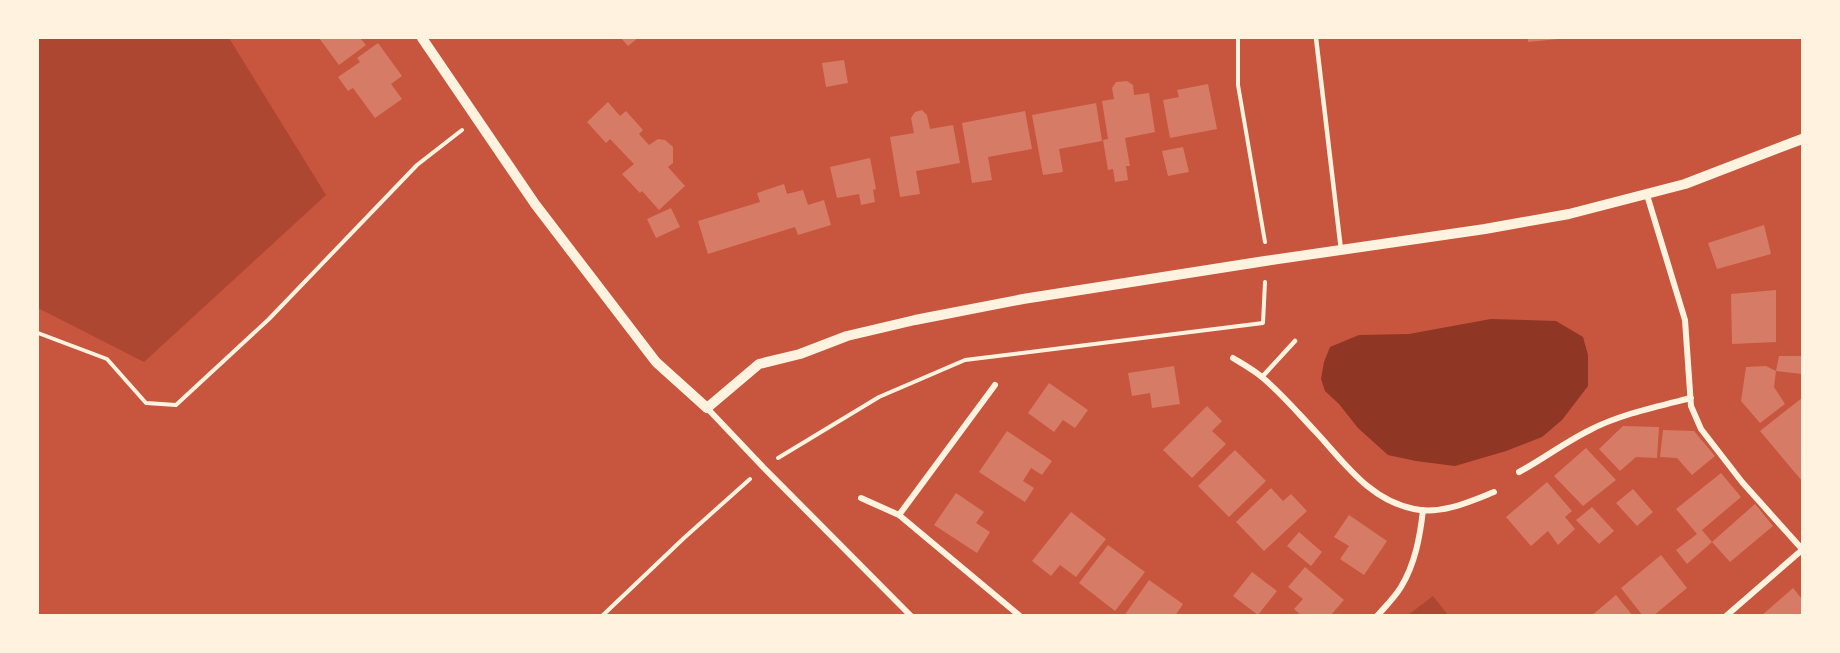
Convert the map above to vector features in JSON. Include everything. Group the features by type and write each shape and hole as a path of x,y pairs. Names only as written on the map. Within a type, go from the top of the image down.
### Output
{"street":[{"path":"422,38 535,204 656,362 707,408 911,615"},
{"path":"707,408 759,364 800,354 847,336 1023,299 1265,261 1485,230 1559,216 1685,184 1803,139"},
{"path":"1647,195 1685,320 1691,406 1701,429 1742,482 1803,549 1726,615"},
{"path":"1233,358 1262,377 1317,433 1355,477 1389,501 1413,509 1441,509 1465,504 1494,492"},
{"path":"899,515 995,385"},
{"path":"1519,472 1589,430 1641,410 1691,398"},
{"path":"861,498 899,515 1020,615"},
{"path":"1377,615 1401,587 1415,555 1423,510"}],"lane":[{"path":"1316,38 1341,250"},
{"path":"1262,377 1295,341"}],"path":[{"path":"602,615 763,467 879,397 965,360 1263,323 1265,240 1238,85 1238,38"},
{"path":"38,333 107,359 146,403 176,405 269,319 417,165 477,118"}],"shaded area":[{"path":"38,38 229,38 326,195 144,362 38,308"},
{"path":"1491,319 1556,321 1583,337 1588,355 1588,386 1562,420 1542,437 1506,451 1455,466 1416,461 1388,455 1358,428 1325,391 1321,379 1330,347 1359,335 1409,334"},
{"path":"1433,596 1448,615 1408,615"}],"building":[{"path":"319,38 360,38 366,45 339,65"},
{"path":"621,38 638,38 628,46"},
{"path":"1528,38 1559,38 1559,39 1528,42"},
{"path":"378,43 402,76 391,84 402,99 375,118 353,88 348,91 338,77 360,62 357,58"},
{"path":"844,60 848,83 826,87 822,63"},
{"path":"1127,81 1133,85 1134,95 1149,93 1155,132 1125,138 1130,166 1126,166 1128,180 1115,182 1113,169 1108,170 1103,140 1108,139 1102,101 1114,99 1112,88 1116,82"},
{"path":"1208,84 1217,129 1170,138 1163,100 1179,97 1177,90"},
{"path":"608,102 620,116 626,111 643,130 639,134 649,145 658,139 665,140 673,147 673,163 668,167 685,186 659,210 622,174 634,164 610,139 606,143 587,122"},
{"path":"1096,103 1102,141 1059,149 1063,172 1043,175 1032,115"},
{"path":"922,110 927,115 930,129 953,125 960,163 916,171 920,194 900,197 890,137 914,133 911,118 915,112"},
{"path":"1025,111 1032,149 988,157 992,180 972,183 962,123"},
{"path":"1183,147 1189,172 1168,176 1162,151"},
{"path":"870,158 876,189 873,190 875,202 861,205 859,194 837,198 830,167"},
{"path":"784,184 787,194 803,190 808,205 824,200 831,225 798,235 795,227 708,254 698,221 760,202 757,193"},
{"path":"671,208 680,227 656,238 647,219"},
{"path":"1764,225 1771,254 1717,269 1708,243"},
{"path":"1776,290 1776,342 1732,344 1731,294"},
{"path":"1779,356 1802,356 1802,374 1776,371"},
{"path":"1174,366 1180,404 1152,408 1150,393 1132,396 1128,373"},
{"path":"1766,366 1776,371 1774,387 1785,404 1760,423 1741,401 1746,367"},
{"path":"1049,383 1088,410 1075,428 1063,420 1054,432 1028,413"},
{"path":"1802,398 1802,481 1760,431"},
{"path":"1207,406 1222,421 1212,431 1226,444 1192,478 1163,450"},
{"path":"1623,426 1659,427 1657,458 1636,457 1620,471 1599,449"},
{"path":"1663,430 1694,431 1715,456 1692,475 1677,458 1660,457"},
{"path":"1007,431 1052,461 1042,475 1031,468 1023,481 1034,488 1025,502 979,472"},
{"path":"1586,448 1616,480 1583,506 1554,476"},
{"path":"1235,450 1266,481 1229,517 1198,486"},
{"path":"1721,473 1741,497 1702,530 1712,542 1687,564 1676,550 1697,534 1676,509"},
{"path":"1547,482 1572,511 1565,517 1575,529 1558,545 1548,531 1531,546 1506,517"},
{"path":"1271,488 1283,501 1291,494 1307,511 1264,551 1236,522"},
{"path":"1633,489 1653,512 1637,526 1616,503"},
{"path":"956,493 984,512 976,523 990,532 977,553 934,525"},
{"path":"1755,504 1773,526 1730,562 1712,542"},
{"path":"1592,507 1614,531 1599,544 1576,520"},
{"path":"1071,512 1106,539 1076,577 1060,565 1051,576 1032,561"},
{"path":"1349,515 1387,541 1364,575 1340,559 1349,546 1334,537"},
{"path":"1299,532 1322,552 1311,566 1287,546"},
{"path":"1108,545 1145,572 1115,611 1079,583"},
{"path":"1661,555 1687,588 1653,616 1643,616 1621,588"},
{"path":"1305,567 1344,600 1330,616 1302,616 1294,609 1303,599 1288,587"},
{"path":"1252,572 1277,591 1258,615 1233,596"},
{"path":"1149,580 1183,604 1175,616 1124,616"},
{"path":"1793,588 1802,599 1802,616 1761,616"},
{"path":"1616,595 1633,616 1591,616"}]}
